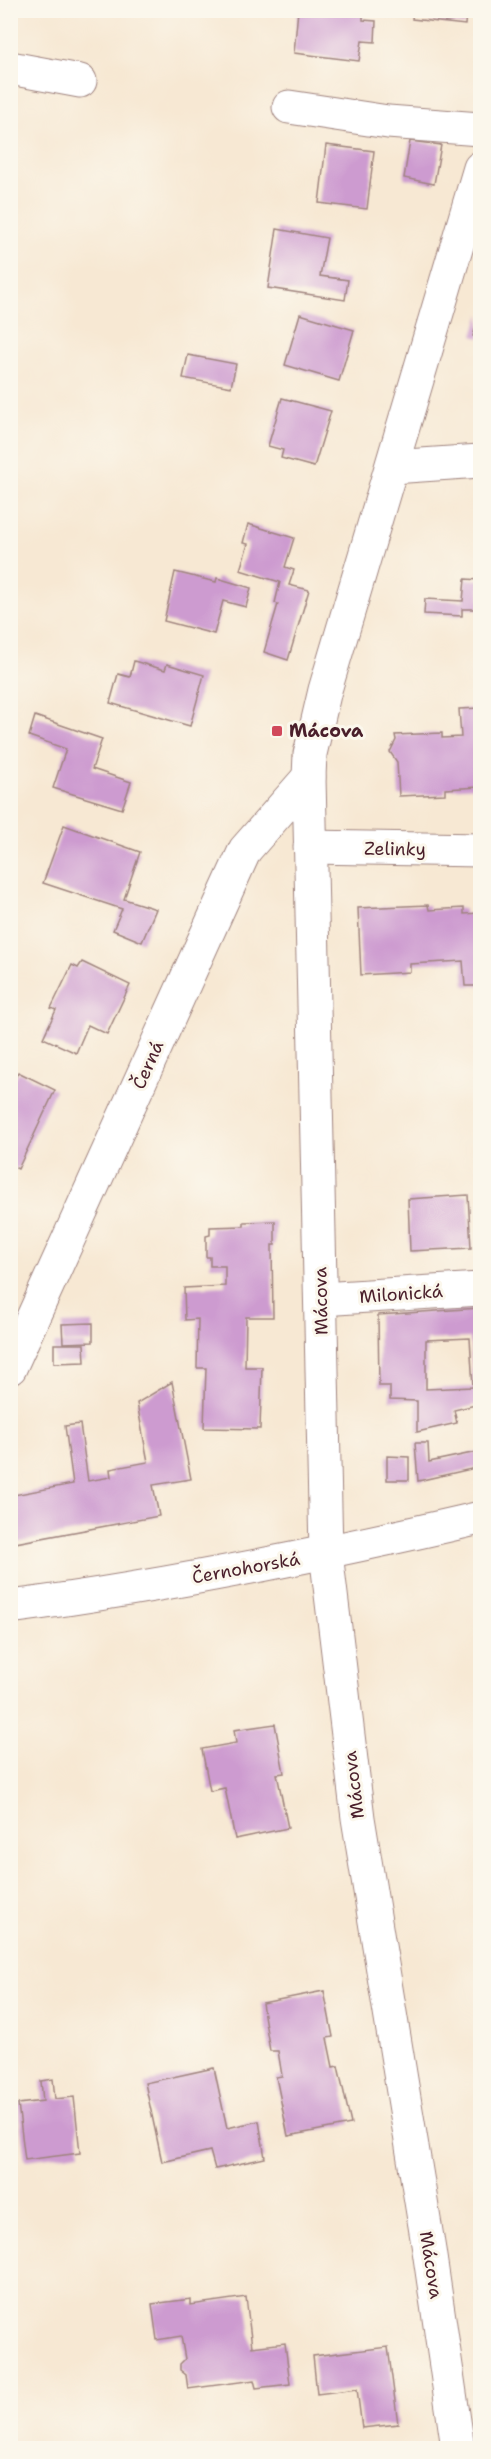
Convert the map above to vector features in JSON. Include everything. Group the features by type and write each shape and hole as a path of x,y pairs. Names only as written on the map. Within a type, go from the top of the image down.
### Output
{"street":[{"path":"10,68 80,81"},
{"path":"290,107 388,122 480,129"},
{"name":"Mácova","path":"458,2448 429,2250 358,1818 326,1553 309,777 310,754 325,690 480,168"},
{"path":"392,467 480,461"},
{"name":"Černá","path":"10,1368 245,850 309,777"},
{"name":"Zelinky","path":"310,847 480,850"},
{"name":"Milonická","path":"321,1299 480,1289"},
{"name":"Černohorská","path":"10,1607 83,1598 326,1553 480,1518"}],"building":[{"path":"298,10 344,10 363,14 363,20 376,21 375,42 362,41 359,61 294,53"},
{"path":"413,10 466,10 465,25 412,19"},
{"path":"410,141 441,145 434,184 404,178"},
{"path":"326,145 374,151 367,209 319,203"},
{"path":"277,229 327,238 320,276 348,280 345,300 268,288"},
{"path":"300,314 354,330 339,381 285,365"},
{"path":"480,314 480,338 473,336"},
{"path":"188,355 236,364 231,387 183,378"},
{"path":"282,398 331,411 314,467 281,458 283,450 268,446"},
{"path":"248,524 294,538 285,567 294,570 289,585 309,590 288,660 264,652 278,604 275,603 280,582 240,570 248,544 243,543"},
{"path":"175,572 216,582 217,578 251,588 246,607 223,601 214,634 164,621"},
{"path":"465,579 480,580 480,609 462,609 462,616 424,614 425,599 463,601"},
{"path":"134,661 165,670 167,664 204,675 190,726 110,703 118,674 130,677"},
{"path":"480,708 480,787 445,789 445,794 399,796 397,762 390,752 396,740 395,735 442,733 442,738 461,737 459,709"},
{"path":"35,716 102,739 92,769 131,782 122,809 53,788 66,749 29,736"},
{"path":"64,825 140,852 124,899 156,909 142,942 113,930 122,909 43,883"},
{"path":"428,905 429,910 464,908 464,914 480,913 480,986 465,986 463,961 410,964 410,972 361,975 358,908"},
{"path":"82,962 130,985 107,1034 88,1025 76,1053 43,1038 56,1010 51,1008 72,965 78,968"},
{"path":"18,1072 55,1090 18,1169 10,1165 10,1076 15,1078"},
{"path":"468,1195 471,1248 410,1251 408,1199"},
{"path":"275,1221 275,1245 272,1245 273,1317 246,1317 245,1367 262,1367 260,1429 204,1428 206,1368 197,1368 198,1319 185,1320 184,1288 225,1286 225,1266 210,1266 210,1257 206,1257 206,1236 210,1235 210,1227 244,1226 244,1222"},
{"path":"480,1308 480,1404 454,1410 457,1423 417,1432 417,1401 390,1400 390,1386 379,1386 378,1315","holes":["470,1338 473,1387 426,1389 426,1340"]},
{"path":"93,1323 93,1342 63,1343 62,1324"},
{"path":"54,1344 84,1344 85,1362 54,1363"},
{"path":"172,1382 191,1479 153,1485 159,1516 10,1544 10,1489 12,1488 14,1495 73,1484 65,1426 80,1424 88,1481 111,1477 110,1469 148,1462 137,1403"},
{"path":"415,1443 428,1443 429,1462 477,1452 480,1467 418,1481"},
{"path":"387,1456 409,1457 409,1480 387,1480"},
{"path":"275,1724 284,1773 277,1774 288,1828 235,1839 225,1788 210,1791 202,1749 236,1743 234,1730"},
{"path":"324,1991 333,2037 327,2038 333,2067 338,2066 351,2124 288,2136 276,2077 282,2076 278,2051 270,2051 262,2003"},
{"path":"214,2068 227,2128 259,2121 265,2158 215,2169 210,2151 162,2162 145,2083"},
{"path":"53,2079 55,2099 74,2097 80,2153 25,2160 18,2104 43,2101 41,2081"},
{"path":"246,2297 252,2347 285,2343 290,2384 256,2388 254,2380 188,2389 186,2375 180,2370 180,2364 185,2359 181,2336 157,2340 152,2304 191,2299 191,2305"},
{"path":"388,2347 398,2424 362,2428 357,2389 317,2394 313,2356"}],"place":[{"name":"Mácova","path":"277,731"}]}
